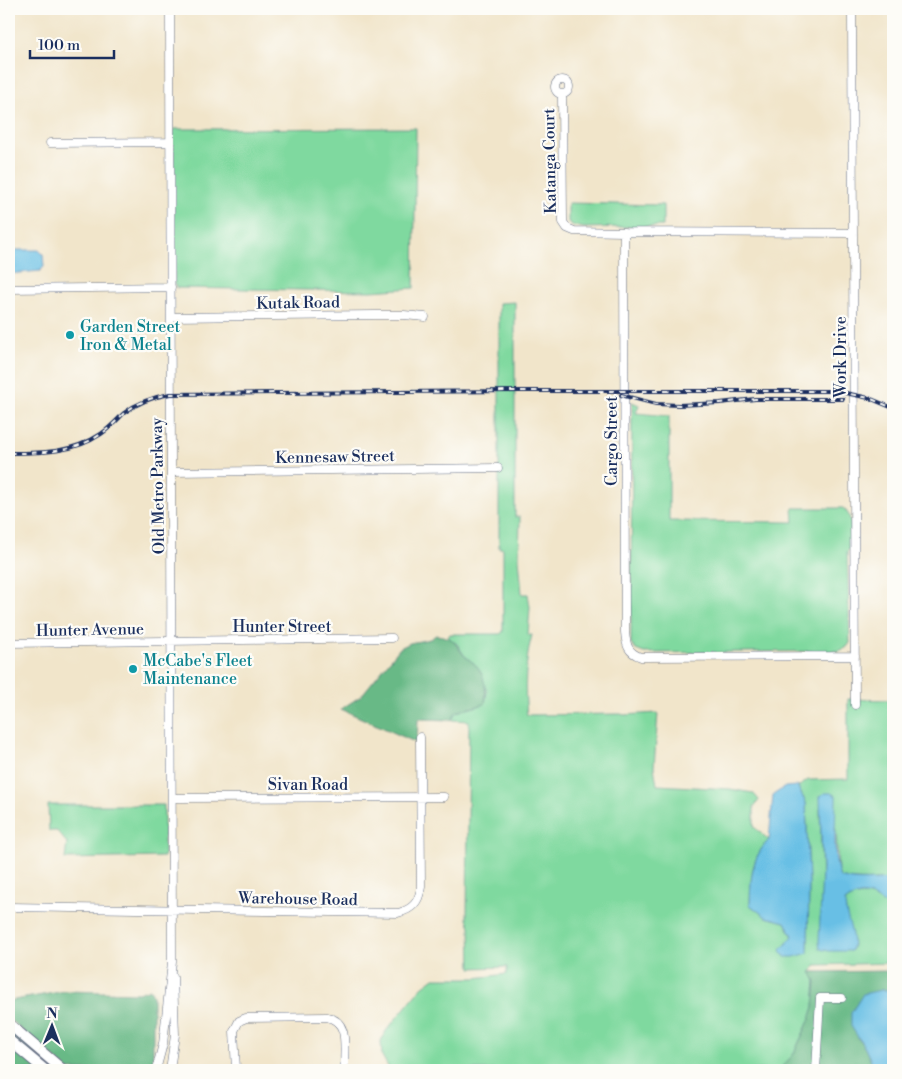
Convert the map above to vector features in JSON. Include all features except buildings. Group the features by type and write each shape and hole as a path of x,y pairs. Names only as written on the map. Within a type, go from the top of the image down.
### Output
{"main road":[{"path":"9,1024 63,1070"},
{"path":"9,1040 45,1070"}],"street":[{"name":"Old Metro Parkway","path":"156,1070 163,1044 172,962 170,9"},
{"name":"Work Drive","path":"852,9 855,705"},
{"name":"Katanga Court","path":"562,95 563,222 567,228 574,231 624,232"},
{"path":"50,143 170,142"},
{"path":"624,232 853,233"},
{"name":"Cargo Street","path":"624,232 625,632 629,651 641,657 855,656"},
{"path":"9,289 171,287"},
{"name":"Kutak Road","path":"171,317 376,315 425,317"},
{"name":"Kennesaw Street","path":"171,472 498,468"},
{"name":"Hunter Street","path":"171,640 392,638"},
{"name":"Hunter Avenue","path":"9,643 171,640"},
{"name":"Warehouse Road","path":"9,907 384,913 407,911 418,901 421,887 420,737"},
{"name":"Sivan Road","path":"172,798 444,797"},
{"name":"Old Metro Parkway","path":"171,1069 176,1032 175,988 172,962"},
{"path":"816,1070 820,998 842,998"},
{"path":"167,1013 170,1013 173,1018 176,1032"},
{"path":"236,1070 234,1031 239,1021 246,1018 327,1017 338,1021 343,1028 345,1070"}],"green space":[{"path":"416,128 414,288 371,291 177,288 174,283 173,129"},
{"path":"568,203 663,205 663,226 584,228 574,226 568,222"},
{"path":"515,302 515,517 520,517 519,558 522,594 528,594 530,607 528,635 532,635 526,675 527,715 658,713 654,767 657,785 730,789 753,793 759,800 754,807 754,827 769,840 755,862 751,878 750,905 766,917 785,922 793,937 808,949 809,882 806,803 798,787 808,780 848,779 848,699 893,700 893,879 860,880 840,877 836,830 820,809 822,888 853,946 845,902 865,895 877,899 893,913 893,963 815,965 812,972 816,981 814,1007 810,1019 793,1055 779,1070 390,1070 382,1056 381,1041 386,1031 422,987 434,978 475,978 507,974 507,967 471,968 470,926 467,919 469,721 452,720 456,712 485,704 487,691 477,666 448,637 450,634 500,634 503,632 503,548 499,548 499,303"},
{"path":"632,402 639,405 636,413 669,416 669,521 794,522 793,508 843,508 847,512 851,527 850,549 847,551 850,643 846,648 838,651 644,653 636,650 631,644"},
{"path":"436,635 452,640 478,668 484,683 485,704 456,712 452,720 418,719 417,743 341,709 361,696 400,648 410,643 430,639"},
{"path":"48,805 164,805 164,857 65,859 67,843 57,831 49,831"},
{"path":"893,971 893,990 881,990 858,1038 875,1070 779,1070 793,1055 814,1007 816,981 811,972"},
{"path":"150,989 153,995 153,1070 68,1070 9,1019 9,1001 65,991 138,993"},
{"path":"893,1027 893,1070 888,1070 888,1048"},
{"path":"9,1028 58,1070 50,1070 9,1036"},
{"path":"9,1044 40,1070 9,1070"}],"water":[{"path":"9,250 39,250 43,254 44,267 40,271 9,274"},
{"path":"797,786 806,803 809,882 808,953 794,957 785,957 781,950 793,936 785,922 766,917 750,905 751,887 755,862 769,840 773,795 785,787"},
{"path":"824,793 831,793 836,796 835,849 840,877 860,881 893,879 893,913 883,903 871,896 858,895 845,902 853,939 851,951 820,949 822,871 820,797"},
{"path":"881,990 893,990 894,1018 886,1061 888,1070 875,1070 865,1048 851,1026 851,1013 863,994"}],"railway":[{"path":"9,453 57,451 79,445 101,434 124,413 140,403 170,394 836,391 869,398 893,408"},
{"path":"621,395 656,404 679,405 755,399 843,399"}],"place":[{"name":"Garden Street Iron & Metal","path":"70,335"},
{"name":"McCabe's Fleet Maintenance","path":"133,669"}]}
